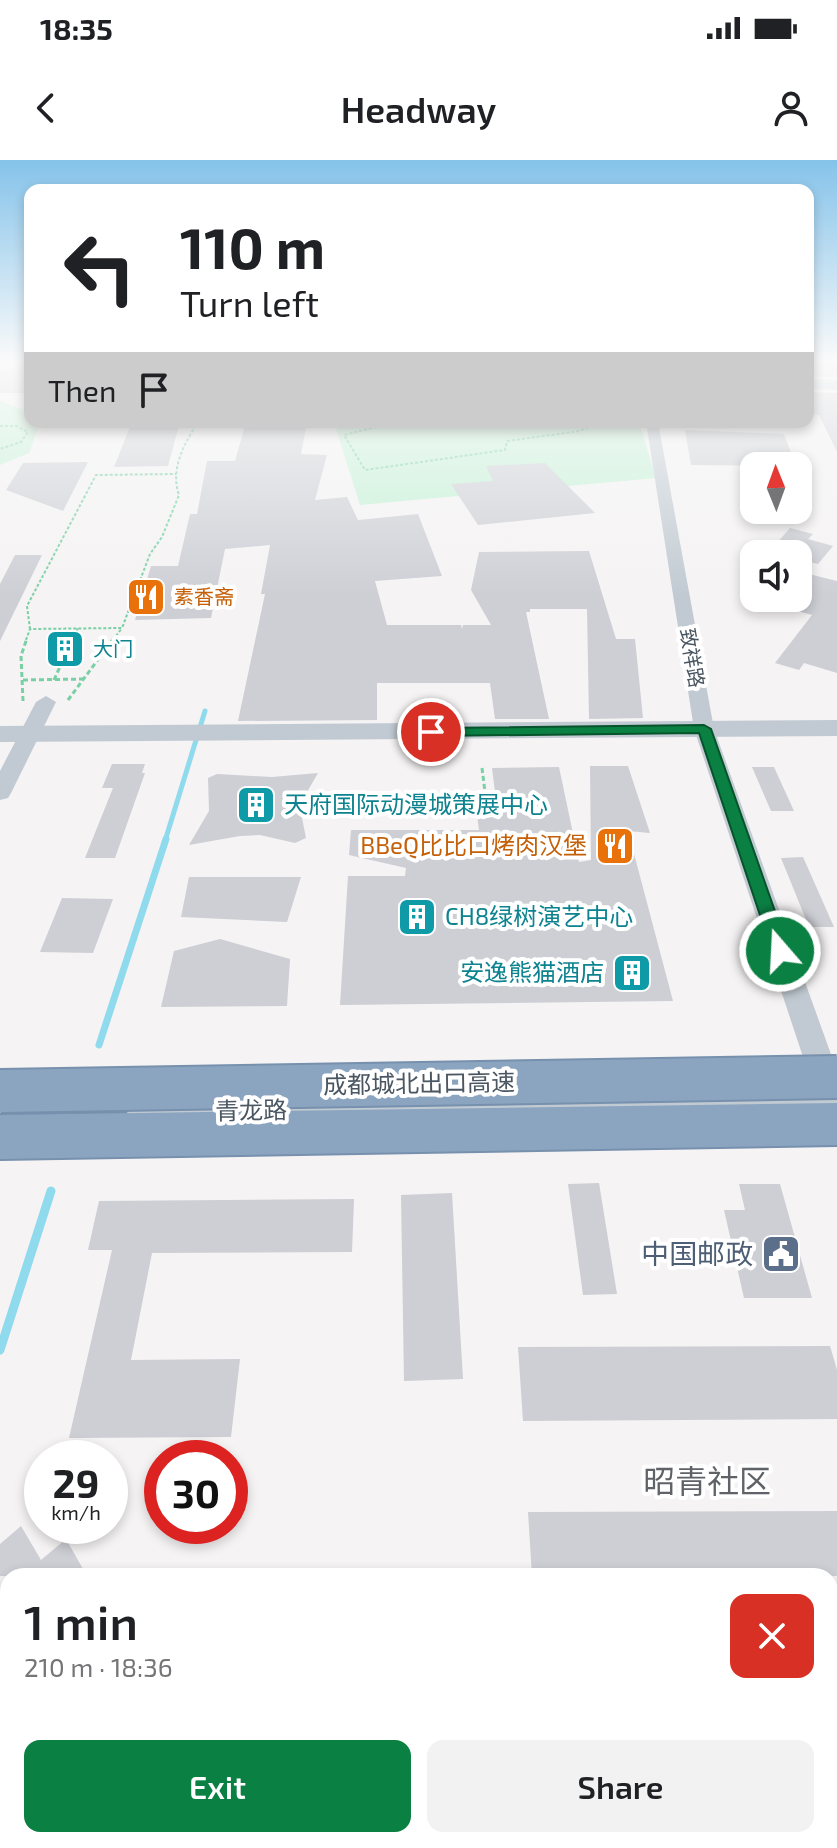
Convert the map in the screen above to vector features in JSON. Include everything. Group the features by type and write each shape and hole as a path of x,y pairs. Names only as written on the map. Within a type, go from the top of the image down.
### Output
{"highway":[{"name":"成都城北出口高速","path":"0,1091 836,1103"},
{"name":"成都城北出口高速","path":"0,1137 836,1103"}],"street":[{"name":"致祥路","path":"655,438 704,729 836,1103"},
{"path":"0,793 31,735 56,702"},
{"path":"0,734 837,728"},
{"name":"青龙路","path":"0,1116 836,1103"}],"path":[{"path":"0,449 18,444 26,438"},
{"path":"56,702 84,679 122,628 150,554 162,537 179,495 174,480 188,438"},
{"path":"346,438 365,470 505,450 507,441 515,438"},
{"path":"23,703 21,656 30,629 27,606 96,475 176,474"},
{"path":"54,680 78,628"},
{"path":"30,629 122,628"},
{"path":"22,680 84,679"},
{"path":"482,768 486,800"}],"green space":[{"path":"0,438 35,438 29,453 0,465"},
{"path":"339,438 644,438 656,478 360,505"}],"building":[{"path":"126,438 176,438 168,466 114,467"},
{"path":"242,438 304,438 301,454 327,455 315,500 347,497 358,520 418,514 442,576 375,581 387,625 461,625 462,629 463,625 491,625 471,590 479,552 589,551 616,639 635,639 643,718 589,719 587,609 530,609 526,612 549,719 495,719 490,683 377,683 377,720 238,721 265,594 261,594 270,545 225,549 211,618 135,620 151,566 178,566 190,514 197,514 207,461 235,461"},
{"path":"686,438 785,438 791,452 740,452 740,465 691,465"},
{"path":"830,438 837,438 837,452"},
{"path":"88,462 63,511 6,490 23,463"},
{"path":"545,463 595,513 478,525 451,484 493,481 486,466"},
{"path":"790,528 813,534 808,539 812,540 779,540"},
{"path":"812,540 833,546 818,564 812,562"},
{"path":"15,555 42,555 0,641 0,584"},
{"path":"812,575 837,581 837,673 804,663 799,670 775,663 812,615 801,612 812,612"},
{"path":"112,764 145,764 142,773 145,773 115,858 85,858 113,788 102,788"},
{"path":"590,766 628,766 650,833 628,831 673,1001 340,1005 348,876 405,876 406,868 349,855 351,830 479,830 475,800 496,800 492,768 559,767 579,862 591,860"},
{"path":"752,767 774,767 794,811 771,811"},
{"name":"天府国际动漫城策展中心","path":"318,773 303,799 301,813 306,838 295,843 260,835 240,836 189,845 209,811 208,778 217,774 272,777"},
{"path":"803,857 834,927 809,927 781,858"},
{"path":"189,877 301,877 287,922 181,917"},
{"path":"62,898 113,899 93,953 40,952"},
{"path":"220,939 290,959 287,1006 161,1007 174,951"},
{"path":"599,1183 617,1294 583,1295 568,1184"},
{"path":"739,1184 780,1184 812,1298 744,1298 724,1210 745,1210"},
{"path":"452,1193 463,1379 404,1381 401,1195"},
{"path":"354,1199 352,1252 152,1253 131,1360 240,1359 231,1437 69,1438 112,1250 88,1250 99,1201"},
{"path":"830,1346 837,1370 837,1419 523,1421 518,1347"},
{"path":"837,1511 837,1568 532,1568 528,1512"},
{"path":"21,1526 24,1544 32,1544 41,1560 60,1544 69,1544 82,1568 0,1568 0,1544"}],"waterway":[{"path":"165,841 205,711"},
{"path":"99,1045 166,839"},
{"path":"0,1350 51,1191"}],"place":[{"name":"素香斋","path":"146,597"},
{"name":"大门","path":"65,649"},
{"name":"天府国际动漫城策展中心","path":"256,805"},
{"name":"BBeQ比比口烤肉汉堡","path":"615,846"},
{"name":"CH8绿树演艺中心","path":"417,917"},
{"name":"安逸熊猫酒店","path":"632,973"},
{"name":"中国邮政","path":"781,1254"}],"district":[{"name":"昭青社区","path":"707,1482"}],"route":[{"path":"431,732 704,729 780,951"}]}
